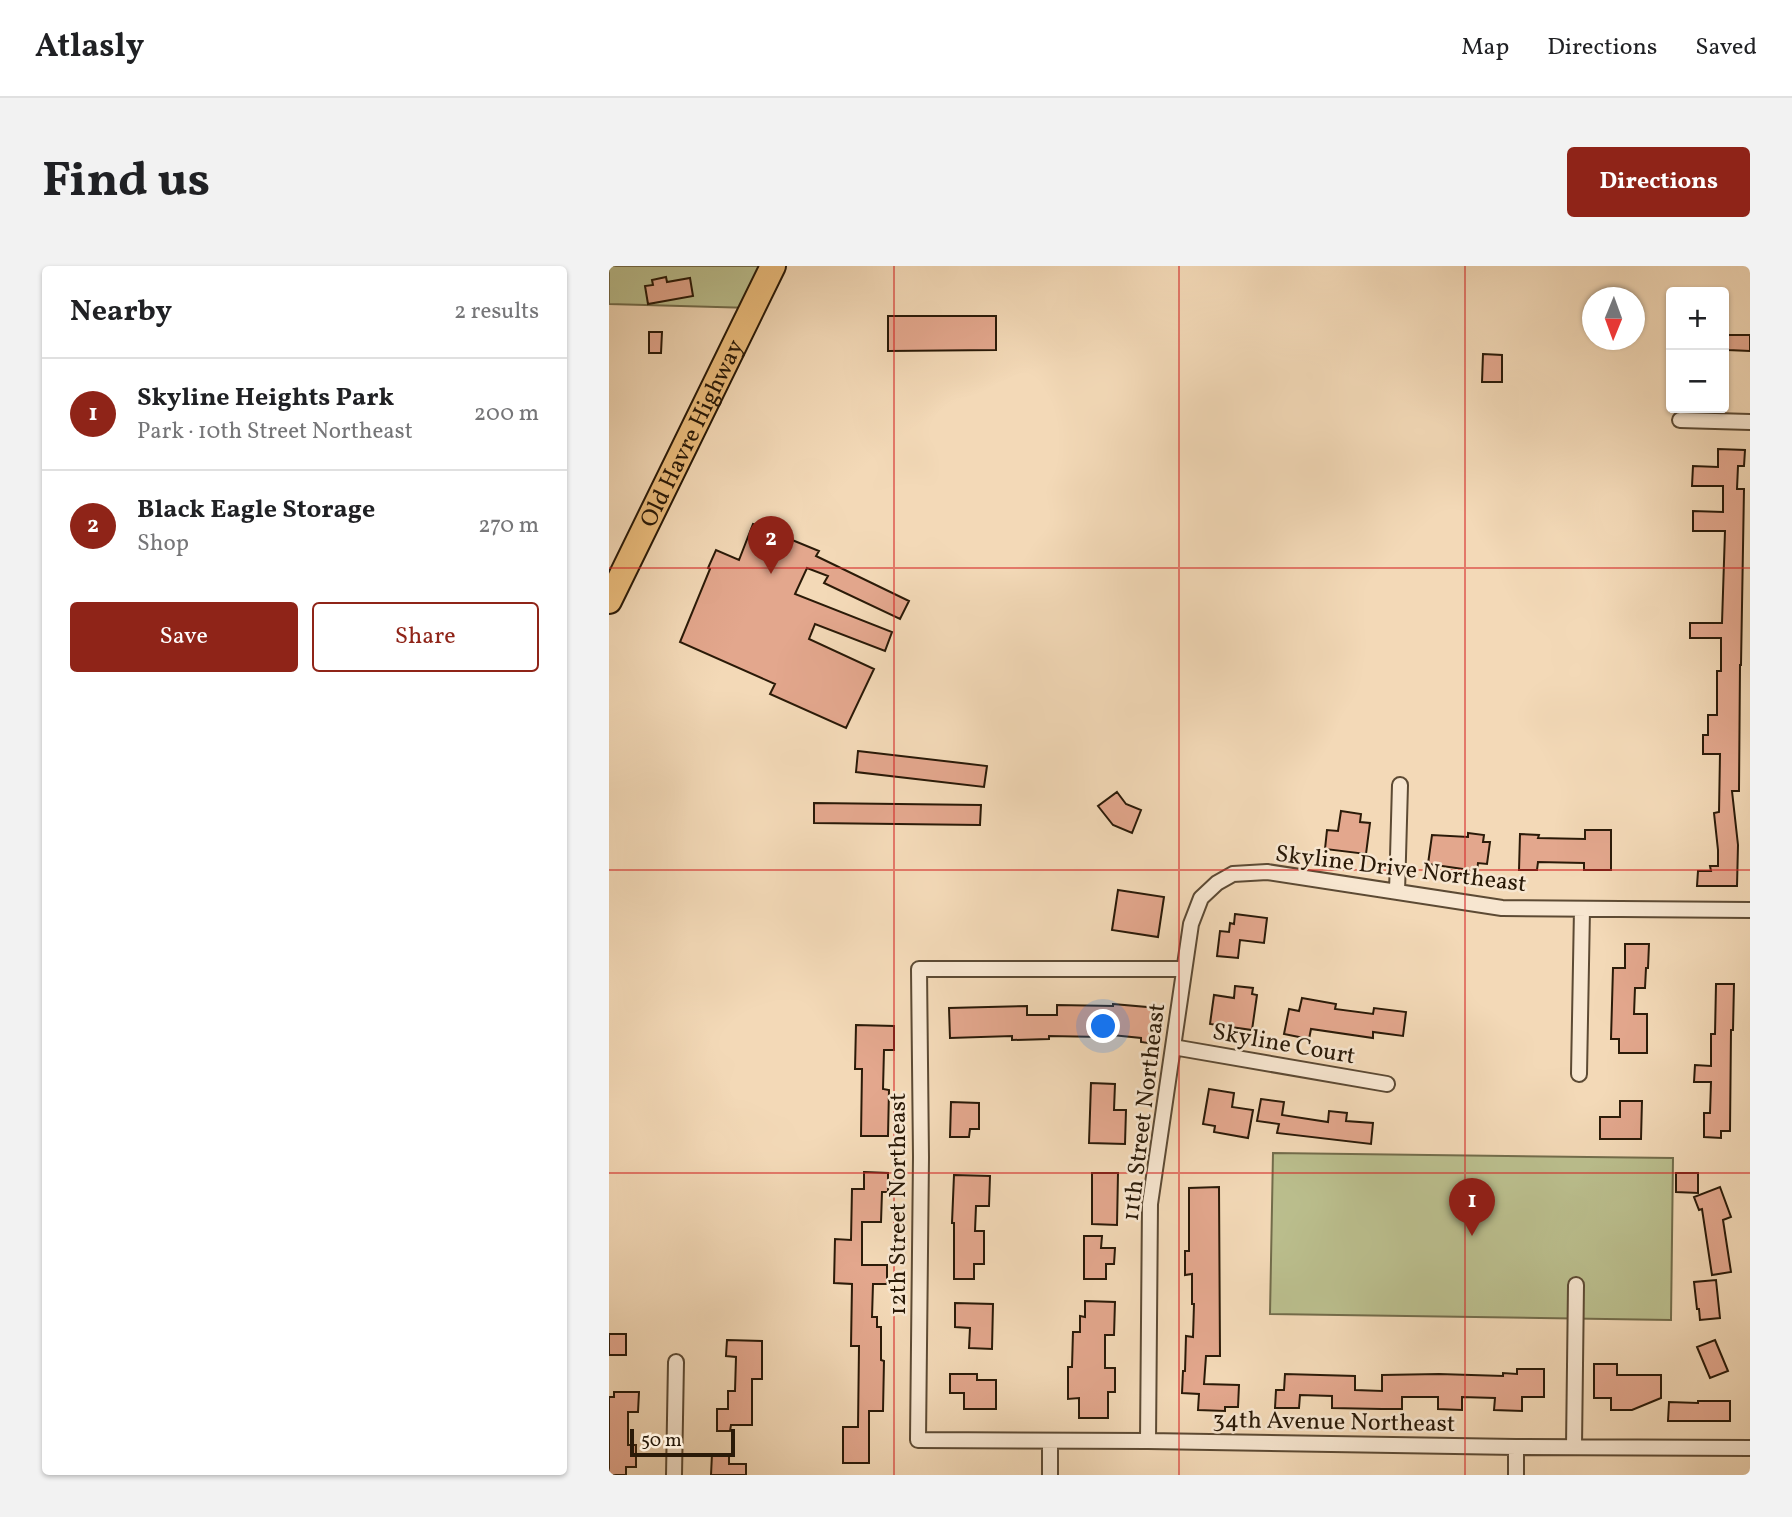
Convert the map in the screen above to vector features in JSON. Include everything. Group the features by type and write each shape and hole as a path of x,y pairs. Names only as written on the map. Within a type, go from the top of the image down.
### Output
{"highway":[{"name":"Old Havre Highway","path":"609,601 773,266"}],"street":[{"path":"1681,420 1750,422"},
{"path":"1397,892 1400,785"},
{"name":"Skyline Drive Northeast","path":"1217,883 1233,874 1267,872 1502,908 1750,910"},
{"name":"11th Street Northeast","path":"1148,1441 1150,1204 1191,924 1201,898 1217,883"},
{"path":"1579,1074 1582,909"},
{"name":"12th Street Northeast","path":"918,1440 921,1171 919,969 1184,969"},
{"name":"Skyline Court","path":"1173,1047 1387,1084"},
{"path":"1574,1446 1576,1285"},
{"path":"674,1475 676,1362"},
{"name":"34th Avenue Northeast","path":"918,1440 1750,1448"},
{"path":"1050,1441 1050,1475"},
{"path":"1516,1447 1516,1475"}],"green space":[{"path":"609,266 774,266 752,308 609,304"},
{"path":"1273,1153 1673,1158 1671,1320 1270,1314"}],"building":[{"path":"666,277 667,282 690,278 693,296 648,304 645,286 653,285 652,280"},
{"path":"888,316 996,316 996,350 888,351"},
{"path":"649,332 662,332 661,353 649,353"},
{"path":"1729,335 1750,335 1750,351 1729,350"},
{"path":"1483,354 1502,355 1502,382 1482,382"},
{"path":"1718,449 1745,450 1744,466 1738,466 1737,489 1744,489 1739,791 1732,791 1738,845 1737,886 1697,886 1698,871 1711,871 1710,866 1718,866 1714,813 1719,812 1720,754 1703,754 1703,735 1708,735 1708,715 1717,715 1717,671 1721,671 1721,638 1690,638 1690,623 1722,623 1725,531 1693,531 1693,511 1723,512 1723,486 1692,486 1693,466 1718,467"},
{"path":"753,524 819,551 816,556 909,601 900,619 824,583 828,576 807,568 795,594 892,632 885,651 815,624 809,639 874,669 846,728 770,694 775,684 680,642 716,550 739,560"},
{"path":"858,751 987,766 984,787 856,772"},
{"path":"1117,792 1126,804 1141,810 1132,833 1113,825 1098,806"},
{"path":"814,803 981,805 980,825 814,823"},
{"path":"1341,811 1361,814 1360,822 1370,823 1366,854 1325,849 1327,830 1338,831"},
{"path":"1585,830 1611,830 1611,870 1584,870 1584,863 1538,862 1537,870 1519,870 1520,834 1539,835 1538,838 1585,839"},
{"path":"1468,833 1484,835 1483,842 1490,842 1487,864 1478,863 1477,871 1428,864 1432,835 1468,837"},
{"path":"1118,890 1164,897 1158,937 1112,930"},
{"path":"1235,914 1267,918 1264,943 1240,940 1238,958 1217,956 1220,931 1229,932 1230,923 1234,924"},
{"path":"1625,944 1649,944 1645,988 1635,988 1634,1014 1647,1014 1647,1053 1619,1053 1619,1039 1611,1039 1613,968 1625,968"},
{"path":"1716,984 1734,984 1730,1131 1721,1131 1721,1138 1704,1137 1704,1113 1710,1113 1711,1082 1694,1082 1695,1065 1711,1066"},
{"path":"1235,986 1253,988 1252,994 1257,995 1252,1030 1210,1024 1214,995 1234,998"},
{"path":"1302,998 1336,1004 1335,1009 1373,1014 1374,1008 1406,1012 1403,1036 1373,1032 1373,1038 1311,1029 1309,1039 1284,1034 1289,1009 1299,1011"},
{"path":"1113,1004 1158,1008 1155,1044 1141,1042 1141,1038 1102,1034 1102,1037 1049,1036 1049,1039 1012,1040 1012,1036 950,1038 949,1008 1027,1006 1027,1015 1057,1015 1057,1005"},
{"path":"856,1025 894,1026 894,1050 884,1050 883,1089 889,1090 888,1136 861,1136 862,1069 855,1069"},
{"path":"1091,1083 1115,1084 1114,1110 1126,1110 1125,1144 1089,1143"},
{"path":"1209,1089 1234,1093 1232,1107 1253,1110 1248,1138 1214,1132 1215,1126 1203,1124"},
{"path":"1261,1099 1284,1102 1282,1115 1328,1122 1329,1111 1347,1113 1346,1121 1373,1123 1371,1144 1277,1133 1279,1124 1257,1121"},
{"path":"1620,1101 1642,1101 1641,1139 1600,1139 1600,1117 1620,1117"},
{"path":"951,1102 979,1103 979,1129 970,1129 969,1137 950,1137"},
{"path":"864,1172 888,1173 888,1192 882,1192 881,1222 862,1222 862,1265 887,1265 887,1284 873,1284 872,1317 877,1317 877,1327 881,1327 881,1360 884,1361 883,1411 869,1411 869,1463 843,1463 843,1427 858,1427 859,1346 851,1346 852,1284 834,1283 835,1239 851,1240 852,1189 864,1189"},
{"path":"1092,1173 1118,1173 1117,1225 1092,1224"},
{"path":"1676,1173 1698,1173 1698,1193 1676,1192"},
{"path":"954,1175 990,1176 989,1206 976,1206 975,1231 984,1231 984,1264 974,1264 974,1279 954,1279"},
{"path":"1219,1187 1220,1356 1206,1356 1204,1384 1239,1385 1238,1407 1225,1407 1225,1411 1198,1410 1199,1394 1182,1393 1186,1336 1193,1337 1192,1274 1185,1275 1185,1251 1189,1251 1189,1188"},
{"path":"1720,1187 1731,1217 1723,1220 1731,1272 1712,1275 1702,1209 1699,1210 1694,1197"},
{"path":"1084,1236 1102,1236 1101,1248 1115,1248 1114,1264 1106,1264 1106,1279 1084,1279"},
{"path":"1716,1280 1720,1318 1700,1320 1694,1282"},
{"path":"1085,1301 1115,1302 1114,1335 1105,1335 1105,1368 1115,1368 1115,1392 1108,1392 1108,1418 1079,1418 1079,1398 1068,1399 1068,1367 1072,1367 1073,1332 1080,1332 1080,1316 1085,1317"},
{"path":"955,1303 993,1304 992,1349 969,1348 970,1328 955,1327"},
{"path":"609,1334 626,1334 626,1355 609,1355"},
{"path":"727,1340 762,1341 762,1379 752,1379 752,1425 731,1425 730,1431 717,1431 717,1409 728,1409 728,1391 735,1391 736,1357 726,1356"},
{"path":"1715,1340 1728,1371 1710,1378 1697,1347"},
{"path":"1594,1364 1617,1364 1617,1375 1661,1375 1661,1398 1632,1410 1611,1410 1611,1398 1594,1398"},
{"path":"1517,1369 1544,1369 1544,1397 1522,1397 1522,1411 1494,1410 1495,1398 1462,1397 1462,1410 1438,1409 1438,1397 1402,1397 1402,1409 1382,1409 1332,1408 1332,1396 1300,1395 1299,1408 1275,1408 1276,1390 1284,1390 1285,1374 1355,1376 1355,1390 1382,1391 1382,1375 1503,1376 1503,1373 1517,1374"},
{"path":"950,1374 977,1374 977,1380 996,1380 996,1409 964,1409 964,1393 950,1393"},
{"path":"614,1392 639,1392 638,1412 628,1412 628,1445 636,1445 636,1467 626,1467 626,1475 609,1475 609,1397 614,1397"},
{"path":"1730,1401 1730,1421 1668,1421 1669,1402"},
{"path":"712,1454 729,1454 729,1464 746,1464 746,1475 711,1475"}],"place":[{"name":"Black Eagle Storage","path":"771,574"},
{"name":"Skyline Heights Park","path":"1472,1236"}]}
